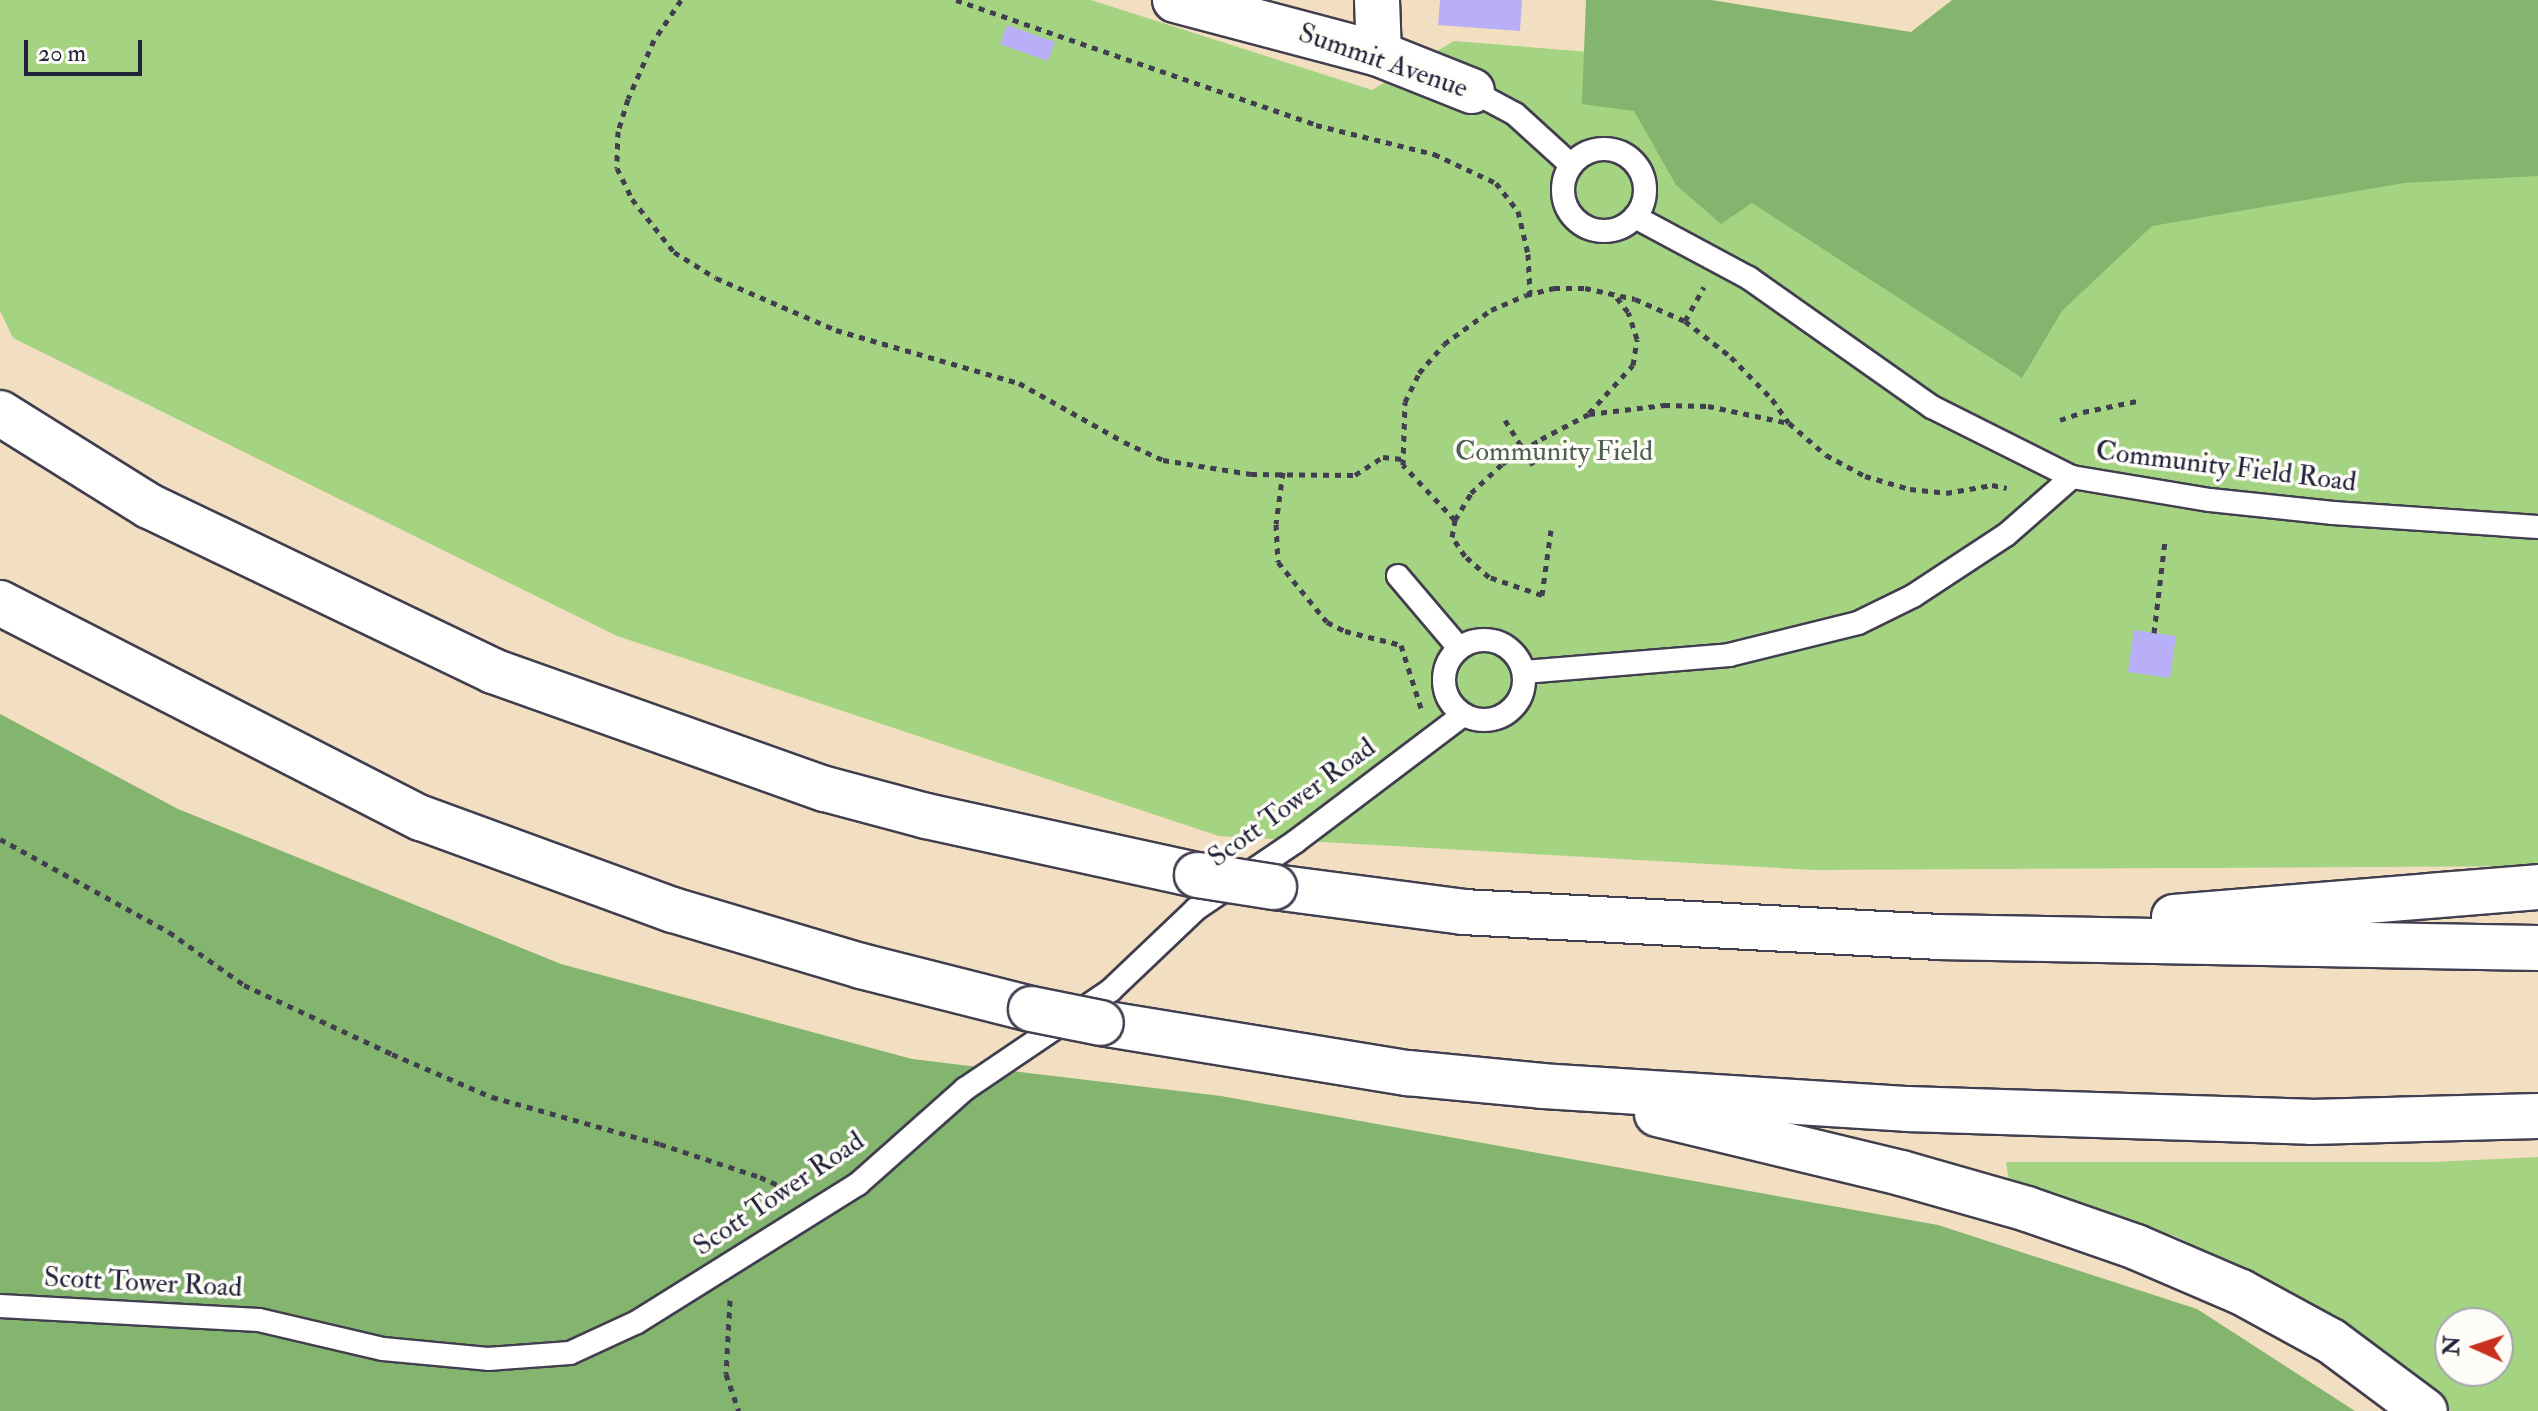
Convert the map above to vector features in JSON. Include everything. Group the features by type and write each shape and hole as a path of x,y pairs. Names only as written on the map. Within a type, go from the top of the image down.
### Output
{"main road":[{"name":"Summit Avenue","path":"1175,0 1379,54 1472,91"},
{"path":"1377,0 1379,54"},
{"path":"0,413 149,506 493,671 825,789 970,826 1197,875 1463,912 1937,937 2538,948"},
{"path":"0,603 421,818 673,910 861,966 1031,1009 1408,1073 1542,1086 1907,1109 2294,1121 2538,1116"},
{"path":"1937,937 2538,887"},
{"path":"1542,1086 1901,1173 2027,1209 2136,1247 2241,1292 2331,1341 2425,1411"}],"lane":[{"name":"Summit Avenue","path":"1472,91 1515,114 1571,165"},
{"path":"1597,149 1612,149 1627,155 1637,165 1645,191 1635,217 1622,227 1604,231 1586,227 1572,216 1564,200 1563,182 1571,165 1582,155 1597,149"},
{"path":"1635,217 1749,278 1932,407 2072,477"},
{"name":"Community Field Road","path":"1524,672 1729,655 1858,623 1913,596 2006,535 2072,477 2210,500 2318,512 2538,527"},
{"path":"1398,576 1459,648"},
{"path":"1490,640 1505,645 1518,657 1524,672 1521,696 1506,715 1492,721 1463,715 1451,705 1444,676 1449,660 1459,648 1473,641 1490,640"},
{"name":"Scott Tower Road","path":"0,1306 259,1320 383,1349 488,1359 570,1353 637,1322 858,1184 965,1089 1111,990 1196,909 1306,834 1463,715"}],"path":[{"path":"681,0 654,40 628,99 618,131 617,168 632,199 674,252 716,278 836,330 1019,383 1124,442 1163,460 1251,474 1355,475 1383,457 1402,459"},
{"path":"956,0 1316,125 1434,154 1496,183 1518,211 1528,254 1530,294"},
{"path":"1685,321 1706,284"},
{"path":"1455,520 1403,465 1405,402 1419,373 1444,344 1471,323 1491,310 1554,288 1585,288 1614,294 1685,321 1731,357 1772,399 1789,423 1826,455 1865,476 1910,489 1946,493 1992,485 2007,488"},
{"path":"1551,530 1542,595 1516,589 1481,570 1452,537 1455,520 1471,493 1502,464 1589,414 1633,365 1637,339 1628,312 1614,294"},
{"path":"2060,420 2142,400"},
{"path":"1589,414 1664,405 1708,406 1789,423"},
{"path":"1505,420 1533,465"},
{"path":"1283,472 1276,524 1278,562 1327,622 1345,631 1401,645 1430,740"},
{"path":"2154,633 2165,541"},
{"path":"0,839 169,932 244,985 392,1054 492,1097 660,1144 760,1177 800,1195"},
{"path":"732,1263 726,1374 739,1411"}],"green space":[{"name":"Community Field","path":"0,0 1091,0 1372,90 1454,41 1950,81 2538,47 2538,866 1815,870 1219,836 617,636 13,338 0,311"},
{"path":"1586,0 1711,0 1911,32 1952,0 2538,0 2538,176 2404,183 2152,226 2062,311 2022,378 1752,203 1721,224 1676,185 1634,111 1582,104"},
{"path":"0,714 178,809 561,964 912,1059 1221,1096 1938,1225 2197,1309 2355,1411 0,1411"},
{"path":"2538,1157 2538,1411 2451,1411 2361,1337 2264,1280 2177,1237 2009,1181 2006,1162 2431,1162"}],"building":[{"path":"1440,0 1522,0 1520,31 1438,25"},
{"path":"1007,25 1055,42 1048,61 1000,44"},
{"path":"2134,630 2176,636 2170,678 2128,672"}]}
